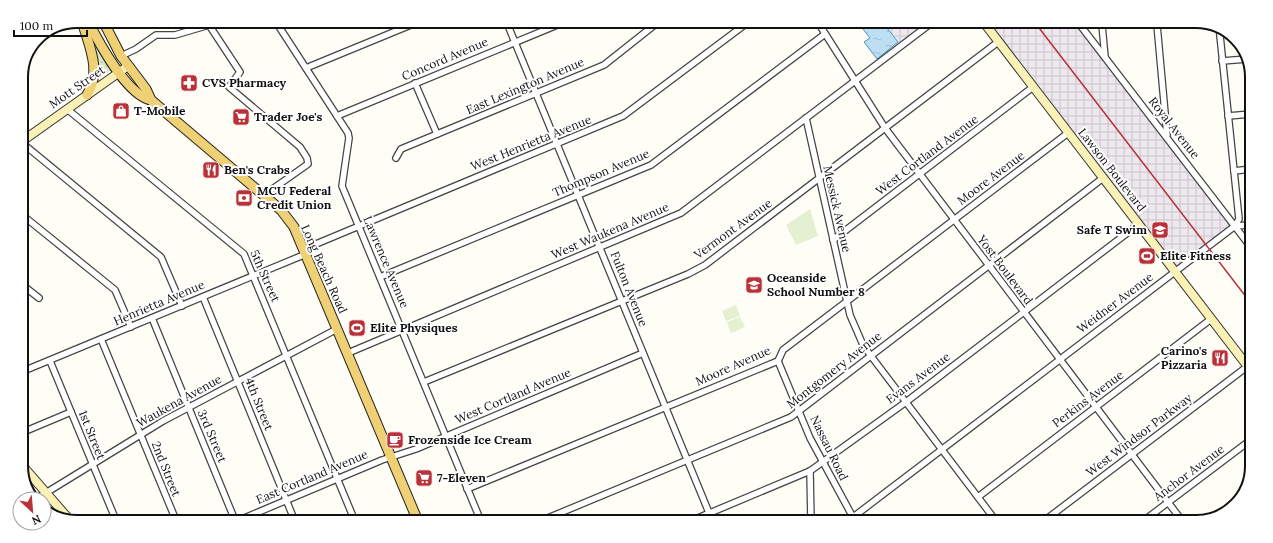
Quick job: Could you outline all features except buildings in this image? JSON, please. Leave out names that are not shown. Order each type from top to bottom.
[{"type":"main road","points":[[84,28],[95,73],[93,85],[87,95]]},
{"type":"main road","name":"Long Beach Road","points":[[92,28],[105,52],[119,72],[139,95],[143,98],[151,100]]},
{"type":"main road","name":"Long Beach Road","points":[[107,28],[128,66],[146,89],[151,100],[264,195],[287,217],[298,235],[305,251],[415,515]]},
{"type":"main road","name":"Lawson Boulevard","points":[[988,28],[1245,363]]},
{"type":"main road","name":"Mott Street","points":[[28,137],[128,66]]},
{"type":"main road","points":[[28,472],[45,491]]},
{"type":"main road","points":[[52,499],[64,513]]},
{"type":"street","points":[[122,56],[136,49],[156,35],[175,35],[199,28]]},
{"type":"street","points":[[211,28],[240,72],[229,87],[300,147],[307,158],[308,164],[264,195]]},
{"type":"street","name":"Lawrence Avenue","points":[[280,28],[337,116],[349,138],[342,186],[478,515]]},
{"type":"street","points":[[306,68],[403,28]]},
{"type":"street","name":"Fulton Avenue","points":[[509,28],[709,513]]},
{"type":"street","name":"Concord Avenue","points":[[337,116],[550,28]]},
{"type":"street","name":"East Lexington Avenue","points":[[396,158],[401,149],[604,65],[651,28]]},
{"type":"street","name":"West Henrietta Avenue","points":[[305,251],[359,226],[631,112],[740,28]]},
{"type":"street","name":"Yost Boulevard","points":[[821,28],[885,128],[1178,515]]},
{"type":"street","name":"West Waukena Avenue","points":[[348,353],[681,213],[925,28]]},
{"type":"street","name":"Royal Avenue","points":[[1082,28],[1167,136],[1245,239]]},
{"type":"street","points":[[1102,28],[1105,57]]},
{"type":"street","points":[[1157,28],[1167,136]]},
{"type":"street","name":"Thompson Avenue","points":[[380,277],[578,196],[657,161],[825,34]]},
{"type":"street","points":[[1220,34],[1239,219],[1235,226]]},
{"type":"street","name":"Vermont Avenue","points":[[424,382],[622,301],[705,265],[998,42]]},
{"type":"street","points":[[1222,61],[1241,59]]},
{"type":"street","points":[[415,83],[437,134]]},
{"type":"street","name":"West Cortland Avenue","points":[[833,240],[1033,87]]},
{"type":"street","name":"5th Street","points":[[67,109],[242,251],[254,276],[352,515]]},
{"type":"street","points":[[1228,116],[1245,115]]},
{"type":"street","name":"Messick Avenue","points":[[806,118],[847,302],[856,330],[871,356],[992,515]]},
{"type":"street","name":"Moore Avenue","points":[[468,489],[778,361],[783,350],[1068,133]]},
{"type":"street","points":[[28,148],[161,257],[182,306]]},
{"type":"street","points":[[1234,171],[1245,170]]},
{"type":"street","name":"Montgomery Avenue","points":[[555,515],[791,417],[1103,178]]},
{"type":"street","points":[[28,220],[115,290],[131,327]]},
{"type":"street","name":"Evans Avenue","points":[[704,515],[810,471],[906,402],[1139,224]]},
{"type":"street","points":[[1235,226],[1245,225]]},
{"type":"street","name":"Weidner Avenue","points":[[859,515],[942,449],[1235,226]]},
{"type":"street","name":"Henrietta Avenue","points":[[28,369],[254,276],[305,251]]},
{"type":"street","points":[[28,289],[39,298]]},
{"type":"street","name":"4th Street","points":[[203,297],[293,515]]},
{"type":"street","name":"3rd Street","points":[[152,318],[233,515]]},
{"type":"street","name":"Perkins Avenue","points":[[978,497],[1211,319]]},
{"type":"street","name":"Waukena Avenue","points":[[50,491],[140,435],[286,355],[338,329]]},
{"type":"street","name":"2nd Street","points":[[101,340],[174,515]]},
{"type":"street","name":"West Cortland Avenue","points":[[391,457],[446,436],[643,354]]},
{"type":"street","name":"1st Street","points":[[50,361],[114,515]]},
{"type":"street","name":"Nassau Road","points":[[778,361],[822,462],[852,515]]},
{"type":"street","name":"West Windsor Parkway","points":[[1052,515],[1245,369]]},
{"type":"street","points":[[28,430],[71,412]]},
{"type":"street","name":"Anchor Avenue","points":[[1151,515],[1245,444]]},
{"type":"street","name":"East Cortland Avenue","points":[[250,515],[391,457]]},
{"type":"street","points":[[810,471],[812,515]]},
{"type":"shaded area","points":[[887,28],[924,28],[901,45]]},
{"type":"shaded area","points":[[987,28],[1077,28],[1234,226],[1175,270]]},
{"type":"green space","points":[[92,43],[110,71],[99,78],[99,69]]},
{"type":"green space","points":[[810,209],[818,236],[796,245],[786,225]]},
{"type":"green space","points":[[736,305],[740,316],[726,321],[722,311]]},
{"type":"green space","points":[[740,317],[745,327],[731,333],[727,322]]},
{"type":"water","points":[[862,28],[887,28],[898,42],[877,59],[864,42],[870,38]]},
{"type":"railway","points":[[1039,28],[1245,296]]},
{"type":"place","name":"CVS Pharmacy","points":[[189,83]]},
{"type":"place","name":"T-Mobile","points":[[121,111]]},
{"type":"place","name":"Trader Joe's","points":[[241,117]]},
{"type":"place","name":"Ben's Crabs","points":[[211,170]]},
{"type":"place","name":"MCU Federal Credit Union","points":[[244,198]]},
{"type":"place","name":"Safe T Swim","points":[[1160,230]]},
{"type":"place","name":"Elite Fitness","points":[[1147,256]]},
{"type":"place","name":"Oceanside School Number 8","points":[[754,285]]},
{"type":"place","name":"Elite Physiques","points":[[357,328]]},
{"type":"place","name":"Carino's Pizzaria","points":[[1220,358]]},
{"type":"place","name":"Frozenside Ice Cream","points":[[395,440]]},
{"type":"place","name":"7-Eleven","points":[[424,478]]}]
